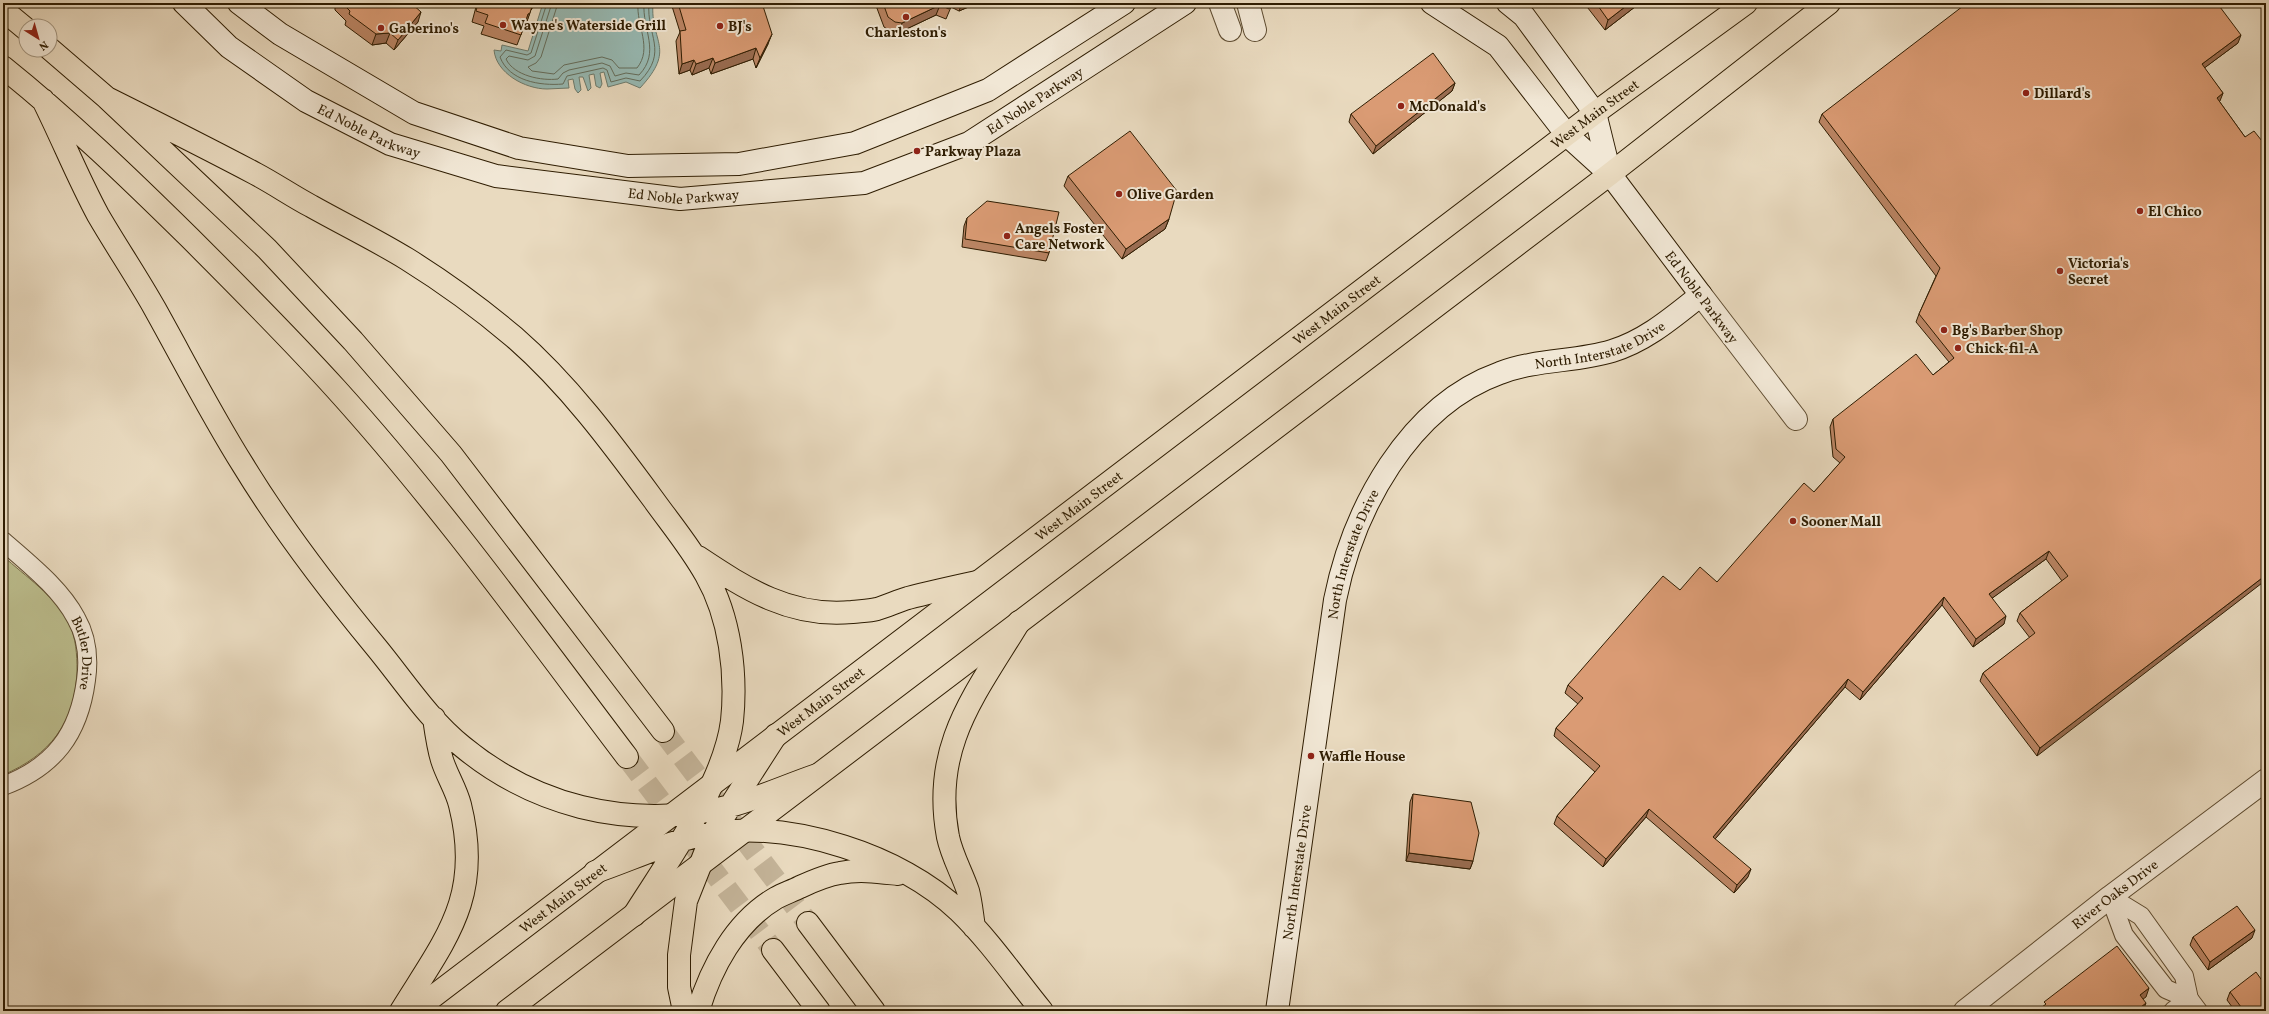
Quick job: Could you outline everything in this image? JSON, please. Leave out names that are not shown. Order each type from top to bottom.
[{"type":"main road","name":"Ed Noble Parkway","points":[[184,3],[229,47],[306,101],[390,144],[496,176],[680,199],[864,183],[970,143],[1185,3]]},
{"type":"main road","name":"Ed Noble Parkway","points":[[239,3],[280,34],[414,113],[519,148],[628,166],[739,164],[855,143],[988,90],[1124,3]]},
{"type":"main road","points":[[1083,30],[1108,3]]},
{"type":"main road","points":[[1220,3],[1230,30]]},
{"type":"main road","points":[[1248,3],[1255,30]]},
{"type":"main road","name":"Ed Noble Parkway","points":[[1432,3],[1498,46],[1567,135],[1610,174],[1796,419]]},
{"type":"main road","name":"Ed Noble Parkway","points":[[1508,3],[1524,16],[1595,113],[1610,174]]},
{"type":"main road","name":"West Main Street","points":[[414,1011],[1595,113],[1746,3]]},
{"type":"main road","points":[[507,1011],[1610,174],[1829,3]]},
{"type":"main road","points":[[3,10],[18,22]]},
{"type":"main road","points":[[58,56],[107,98],[267,249],[353,341],[451,454],[663,731]]},
{"type":"main road","points":[[3,67],[43,100],[157,205],[245,293],[337,390],[408,474],[498,587],[627,757]]},
{"type":"main road","points":[[107,98],[258,175],[407,259],[469,301],[515,338],[572,394],[624,460],[692,553],[707,577],[717,601],[731,653],[733,690],[732,722],[723,757],[698,813],[634,915]]},
{"type":"main road","points":[[43,100],[98,214],[150,300],[243,466],[285,530],[336,598],[434,718],[461,746],[487,766],[515,782],[548,796],[580,807],[611,813],[641,816],[698,813],[731,805],[817,775]]},
{"type":"main road","name":"North Interstate Drive","points":[[1277,1011],[1335,600],[1341,567],[1351,537],[1380,480],[1419,429],[1461,393],[1481,381],[1501,372],[1612,351],[1636,342],[1666,323],[1701,295]]},
{"type":"main road","points":[[692,553],[738,584],[762,596],[786,605],[840,613],[876,609],[907,598],[977,582]]},
{"type":"main road","points":[[974,927],[968,891],[955,861],[944,818],[944,799],[948,761],[953,739],[963,715],[1019,622]]},
{"type":"main road","points":[[401,1011],[443,946],[450,932],[461,904],[466,871],[467,847],[464,822],[452,781],[442,760],[434,718]]},
{"type":"main road","points":[[684,1011],[679,987],[678,955],[681,926],[686,901],[713,833],[776,735]]},
{"type":"main road","name":"River Oaks Drive","points":[[1965,1011],[2110,897],[2266,780]]},
{"type":"main road","points":[[595,872],[680,842],[713,833],[768,832],[829,843],[877,859],[911,876],[940,894],[974,927],[1042,1011]]},
{"type":"main road","points":[[698,1011],[705,989],[724,948],[757,912],[776,898],[817,880],[841,873],[874,872],[911,876]]},
{"type":"main road","points":[[808,923],[874,1011]]},
{"type":"main road","points":[[773,950],[819,1011]]},
{"type":"street","name":"Butler Drive","points":[[3,541],[56,590],[70,608],[84,637],[88,654],[83,703],[76,724],[64,745],[50,759],[34,771],[3,786]]},
{"type":"street","points":[[2110,897],[2124,935],[2166,989],[2193,1005]]},
{"type":"street","points":[[2110,897],[2141,916],[2184,976],[2193,1005]]},
{"type":"street","points":[[2173,1011],[2193,1005]]},
{"type":"green space","points":[[3,556],[48,595],[63,613],[69,623],[75,640],[77,671],[75,690],[71,706],[57,735],[47,747],[34,758],[3,775]]},
{"type":"water","points":[[543,3],[653,3],[653,16],[660,54],[651,75],[640,88],[626,82],[608,87],[604,72],[600,73],[602,84],[600,88],[596,86],[594,74],[589,75],[591,88],[588,91],[583,77],[579,77],[581,90],[578,93],[575,89],[573,79],[568,80],[569,88],[547,89],[530,86],[513,78],[500,66],[494,50],[501,51],[502,45],[528,51]]},
{"type":"building","name":"Gaberino's","points":[[342,3],[411,3],[421,12],[398,40],[390,33],[376,34],[349,14],[350,11]]},
{"type":"building","name":"Wayne's Waterside Grill","points":[[478,3],[533,3],[521,35],[485,23],[488,15],[476,11]]},
{"type":"building","name":"BJ's","points":[[678,3],[762,3],[772,34],[760,58],[756,48],[715,63],[713,58],[696,64],[694,60],[682,64],[680,31],[686,30]]},
{"type":"building","points":[[883,3],[952,3],[949,9],[940,5],[902,23],[895,22],[888,17]]},
{"type":"building","points":[[1596,3],[1630,3],[1608,20]]},
{"type":"building","name":"Sooner Mall","points":[[1967,3],[2217,3],[2241,35],[2202,64],[2223,93],[2217,98],[2245,137],[2254,131],[2266,146],[2266,575],[2040,748],[1983,673],[2035,633],[2020,613],[2068,576],[2049,551],[1989,594],[2006,616],[1976,639],[1944,597],[1863,692],[1848,679],[1713,837],[1751,869],[1737,885],[1649,809],[1606,859],[1557,816],[1600,766],[1556,728],[1583,698],[1568,685],[1663,576],[1680,590],[1700,567],[1717,582],[1804,483],[1814,492],[1845,457],[1836,449],[1833,419],[1916,354],[1933,375],[1954,358],[1919,314],[1940,268],[1822,114]]},
{"type":"building","name":"McDonald's","points":[[1433,53],[1455,83],[1376,146],[1351,114]]},
{"type":"building","name":"Olive Garden","points":[[1130,131],[1177,191],[1169,219],[1126,249],[1068,176]]},
{"type":"building","name":"Angels Foster Care Network","points":[[987,201],[1059,212],[1049,253],[965,239],[967,218]]},
{"type":"building","points":[[1413,794],[1471,802],[1479,833],[1473,861],[1409,853]]},
{"type":"building","points":[[2237,906],[2255,930],[2210,962],[2193,937]]},
{"type":"building","points":[[2117,946],[2149,988],[2140,995],[2146,1003],[2136,1011],[2037,1011],[2046,1004],[2044,1002]]},
{"type":"building","points":[[2256,972],[2266,986],[2266,1011],[2244,1011],[2230,992]]},
{"type":"tunnel","points":[[663,731],[808,923]]},
{"type":"tunnel","points":[[627,757],[773,950]]},
{"type":"place","name":"Charleston's","points":[[906,17]]},
{"type":"place","name":"Wayne's Waterside Grill","points":[[503,25]]},
{"type":"place","name":"BJ's","points":[[720,26]]},
{"type":"place","name":"Gaberino's","points":[[381,28]]},
{"type":"place","name":"Dillard's","points":[[2026,93]]},
{"type":"place","name":"McDonald's","points":[[1401,106]]},
{"type":"place","name":"Parkway Plaza","points":[[917,151]]},
{"type":"place","name":"Olive Garden","points":[[1119,194]]},
{"type":"place","name":"El Chico","points":[[2140,211]]},
{"type":"place","name":"Angels Foster Care Network","points":[[1007,236]]},
{"type":"place","name":"Victoria's Secret","points":[[2060,271]]},
{"type":"place","name":"Bg's Barber Shop","points":[[1944,330]]},
{"type":"place","name":"Chick-fil-A","points":[[1958,348]]},
{"type":"place","name":"Sooner Mall","points":[[1793,521]]},
{"type":"place","name":"Waffle House","points":[[1311,756]]}]
